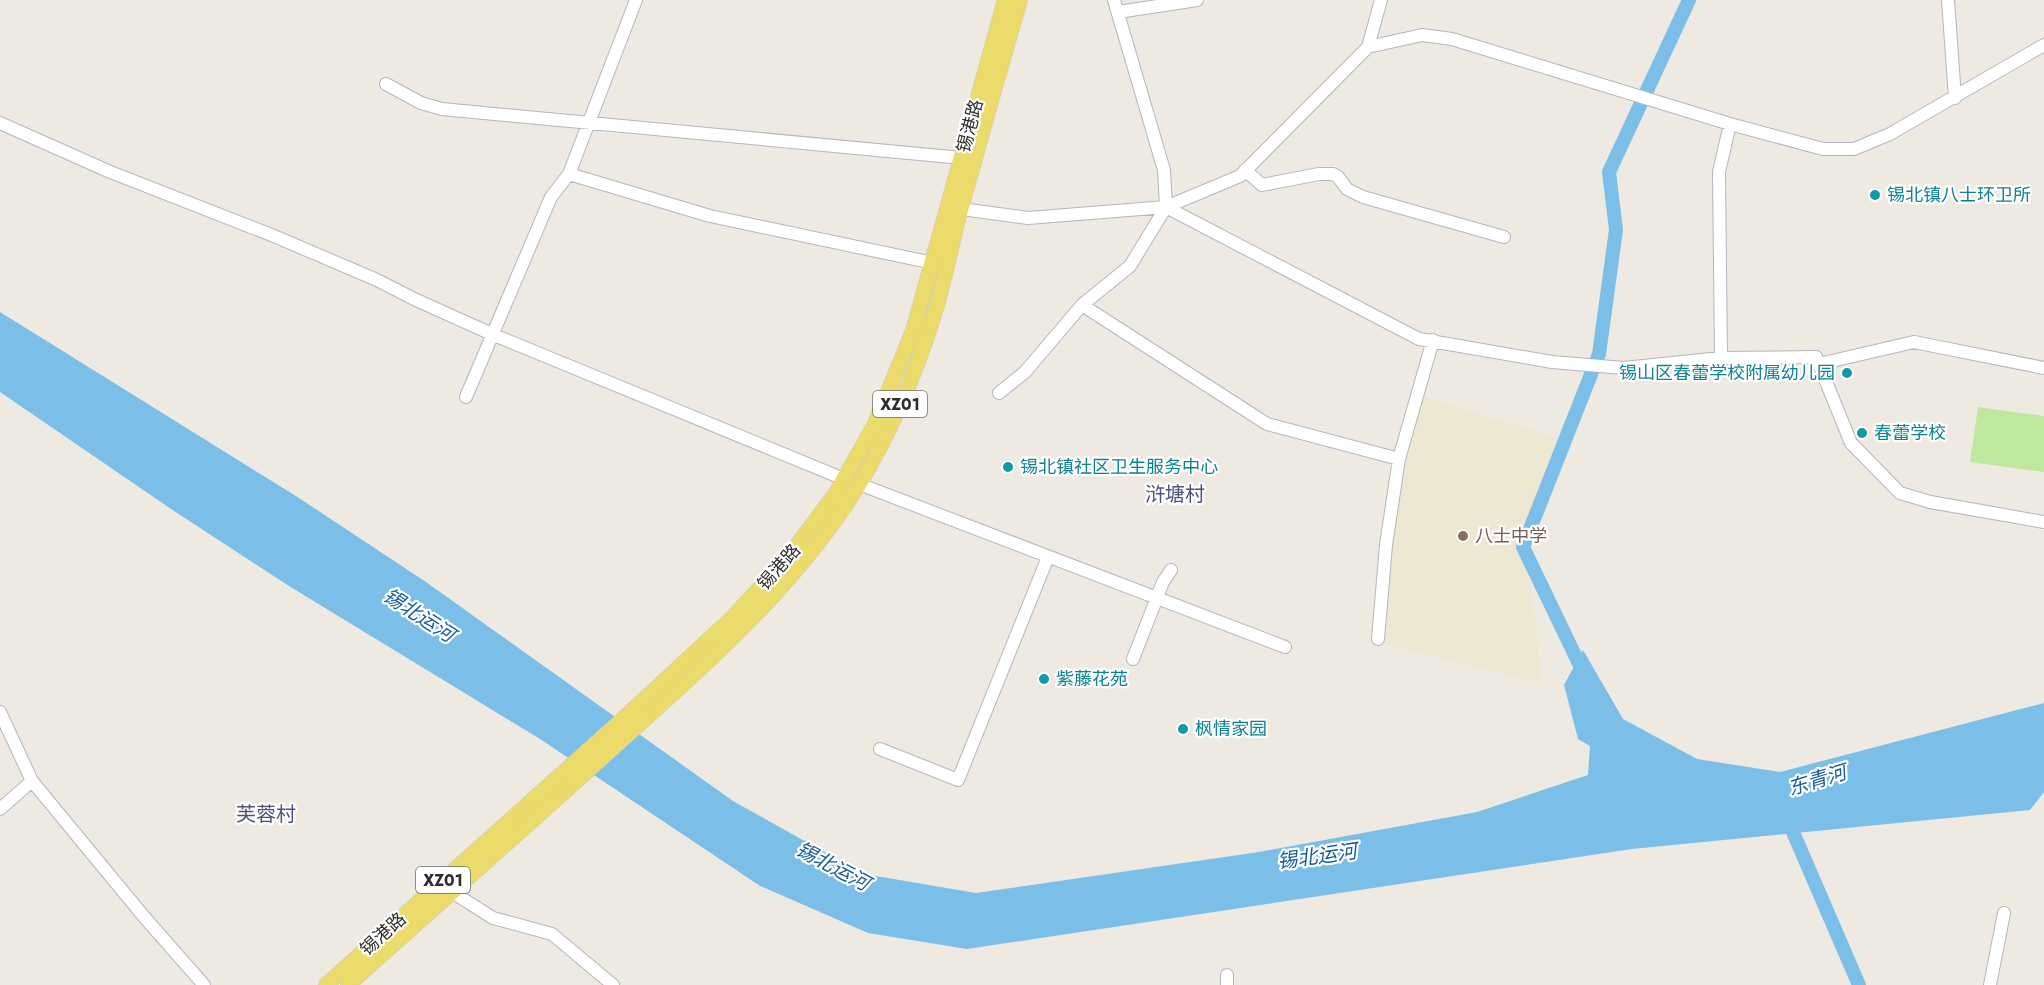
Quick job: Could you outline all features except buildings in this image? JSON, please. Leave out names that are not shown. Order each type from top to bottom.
[{"type":"main road","name":"锡港路","points":[[348,985],[452,892],[629,723],[742,629],[822,539],[852,482],[902,399],[927,336],[939,298],[962,158],[1005,0]]},
{"type":"main road","name":"锡港路","points":[[852,482],[869,434],[889,393],[913,331],[933,262],[954,208],[1020,0]]},
{"type":"main road","name":"锡港路","points":[[326,985],[567,780]]},
{"type":"street","points":[[466,398],[551,197],[569,174],[636,0]]},
{"type":"street","points":[[999,393],[1025,372],[1082,305],[1130,266],[1166,207],[1164,170],[1116,6],[1197,0]]},
{"type":"street","points":[[954,208],[1028,218],[1166,207],[1240,176],[1368,47],[1381,0]]},
{"type":"street","points":[[1947,0],[1955,98]]},
{"type":"street","points":[[1368,47],[1422,35],[1452,39],[1730,124],[1822,149],[1854,148],[1890,134],[2044,45]]},
{"type":"street","points":[[386,84],[421,103],[442,109],[962,158]]},
{"type":"street","points":[[0,123],[108,171],[274,236],[377,280],[494,335],[852,482],[1285,647]]},
{"type":"street","points":[[1721,358],[1719,172],[1730,124]]},
{"type":"street","points":[[1245,171],[1262,185],[1318,174],[1333,174],[1347,189],[1363,197],[1504,237]]},
{"type":"street","points":[[569,174],[710,216],[933,262]]},
{"type":"street","points":[[1166,207],[1419,339],[1552,362],[1624,368],[1721,358],[1816,357],[1851,443],[1900,493],[1930,502],[2044,522]]},
{"type":"street","points":[[1082,305],[1267,424],[1399,459]]},
{"type":"street","points":[[1378,639],[1386,545],[1399,459],[1433,340]]},
{"type":"street","points":[[1819,364],[1914,342],[2044,368]]},
{"type":"street","points":[[880,749],[958,780],[1048,557]]},
{"type":"street","points":[[1133,659],[1156,599],[1171,570]]},
{"type":"street","points":[[0,712],[32,781],[145,918],[204,985]]},
{"type":"street","points":[[0,809],[32,781]]},
{"type":"street","points":[[452,892],[493,918],[552,934],[613,985]]},
{"type":"street","points":[[1990,985],[2004,913]]},
{"type":"shaded area","name":"八士中学","points":[[1424,397],[1557,438],[1527,572],[1534,606],[1541,683],[1380,643],[1385,576],[1405,449]]},
{"type":"green space","points":[[1978,407],[2044,416],[2044,472],[1970,462]]},
{"type":"water","name":"锡北运河","points":[[0,312],[299,498],[426,582],[733,801],[864,874],[976,893],[1259,852],[1477,812],[1588,775],[1590,746],[1578,739],[1564,685],[1583,650],[1623,719],[1697,759],[1780,772],[2044,703],[2044,792],[2030,810],[1632,849],[967,949],[868,933],[760,886],[540,739],[289,586],[174,511],[0,392]]},
{"type":"waterway","points":[[1585,676],[1523,547],[1599,354],[1616,230],[1609,172],[1689,0]]},
{"type":"waterway","name":"东青河","points":[[1786,816],[1859,985]]},
{"type":"place","name":"锡北镇八士环卫所","points":[[1875,195]]},
{"type":"place","name":"锡山区春蕾学校附属幼儿园","points":[[1847,373]]},
{"type":"place","name":"春蕾学校","points":[[1862,433]]},
{"type":"place","name":"锡北镇社区卫生服务中心","points":[[1008,467]]},
{"type":"place","name":"八士中学","points":[[1463,536]]},
{"type":"place","name":"紫藤花苑","points":[[1044,679]]},
{"type":"place","name":"枫情家园","points":[[1183,729]]},
{"type":"district","name":"浒塘村","points":[[1175,494]]},
{"type":"district","name":"芙蓉村","points":[[266,814]]}]
